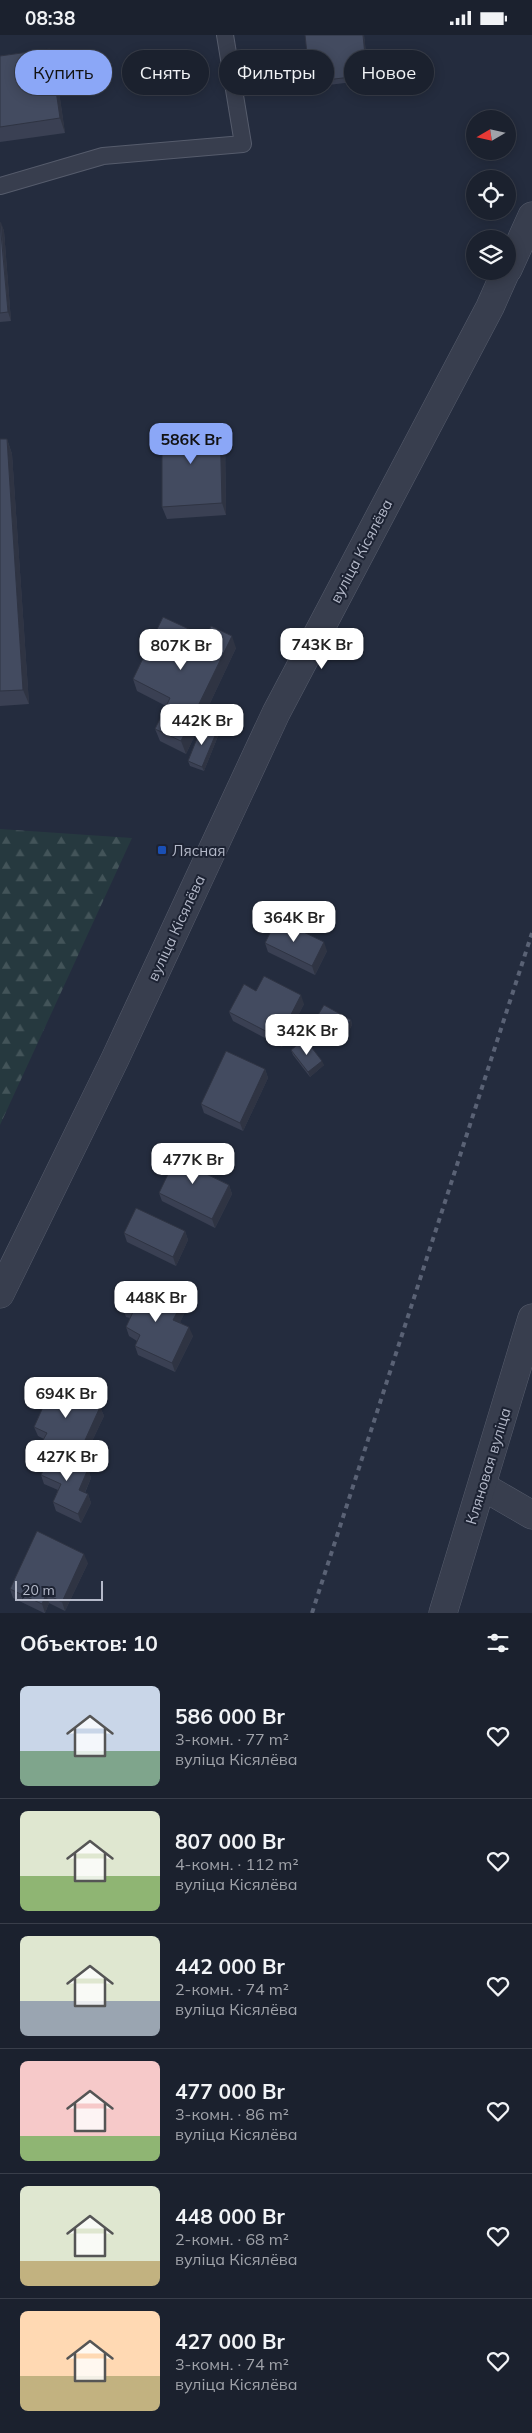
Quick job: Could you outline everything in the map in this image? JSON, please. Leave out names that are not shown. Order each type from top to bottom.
[{"type":"street","name":"вуліца Кісялёва","points":[[516,251],[532,216]]},
{"type":"street","name":"вуліца Кісялёва","points":[[0,1293],[115,1059],[276,713],[490,307],[502,280]]},
{"type":"street","name":"Кляновая вуліца","points":[[443,1613],[532,1318]]},
{"type":"street","points":[[482,1486],[532,1515]]},
{"type":"lane","points":[[0,186],[103,155],[243,144],[225,35]]},
{"type":"green space","points":[[0,829],[132,838],[0,1125]]},
{"type":"building","points":[[305,35],[363,35],[364,50],[344,50],[344,78],[334,79],[334,50],[307,50]]},
{"type":"building","points":[[15,54],[15,95],[57,95],[60,118],[0,127],[0,56]]},
{"type":"building","points":[[0,222],[8,312],[0,313]]},
{"type":"building","points":[[220,423],[222,503],[162,507],[162,425]]},
{"type":"building","points":[[0,439],[7,439],[23,690],[0,691]]},
{"type":"building","points":[[163,617],[206,637],[211,626],[232,636],[181,741],[155,729],[170,698],[133,679]]},
{"type":"building","points":[[202,726],[217,731],[202,767],[188,761]]},
{"type":"building","points":[[277,919],[324,942],[312,966],[265,943]]},
{"type":"building","points":[[264,976],[301,995],[279,1038],[229,1012],[244,984],[256,991]]},
{"type":"building","points":[[324,1005],[351,1020],[342,1035],[315,1020]]},
{"type":"building","points":[[305,1039],[322,1061],[308,1072],[291,1050]]},
{"type":"building","points":[[226,1051],[265,1069],[240,1123],[201,1104]]},
{"type":"building","points":[[181,1147],[204,1158],[198,1170],[229,1185],[212,1219],[159,1193]]},
{"type":"building","points":[[136,1208],[185,1231],[173,1257],[124,1233]]},
{"type":"building","points":[[147,1286],[182,1303],[173,1320],[189,1327],[172,1363],[135,1346],[140,1335],[126,1327],[133,1312],[123,1308],[130,1293],[142,1298]]},
{"type":"building","points":[[53,1385],[100,1407],[81,1449],[63,1441],[59,1450],[42,1442],[47,1433],[34,1427]]},
{"type":"building","points":[[52,1452],[88,1469],[79,1490],[88,1494],[78,1514],[53,1502],[61,1484],[41,1475]]},
{"type":"building","points":[[37,1531],[84,1554],[62,1602],[46,1594],[42,1604],[10,1589]]},
{"type":"railway","points":[[312,1613],[532,933]]},
{"type":"place","name":"Лясная","points":[[162,850]]}]
